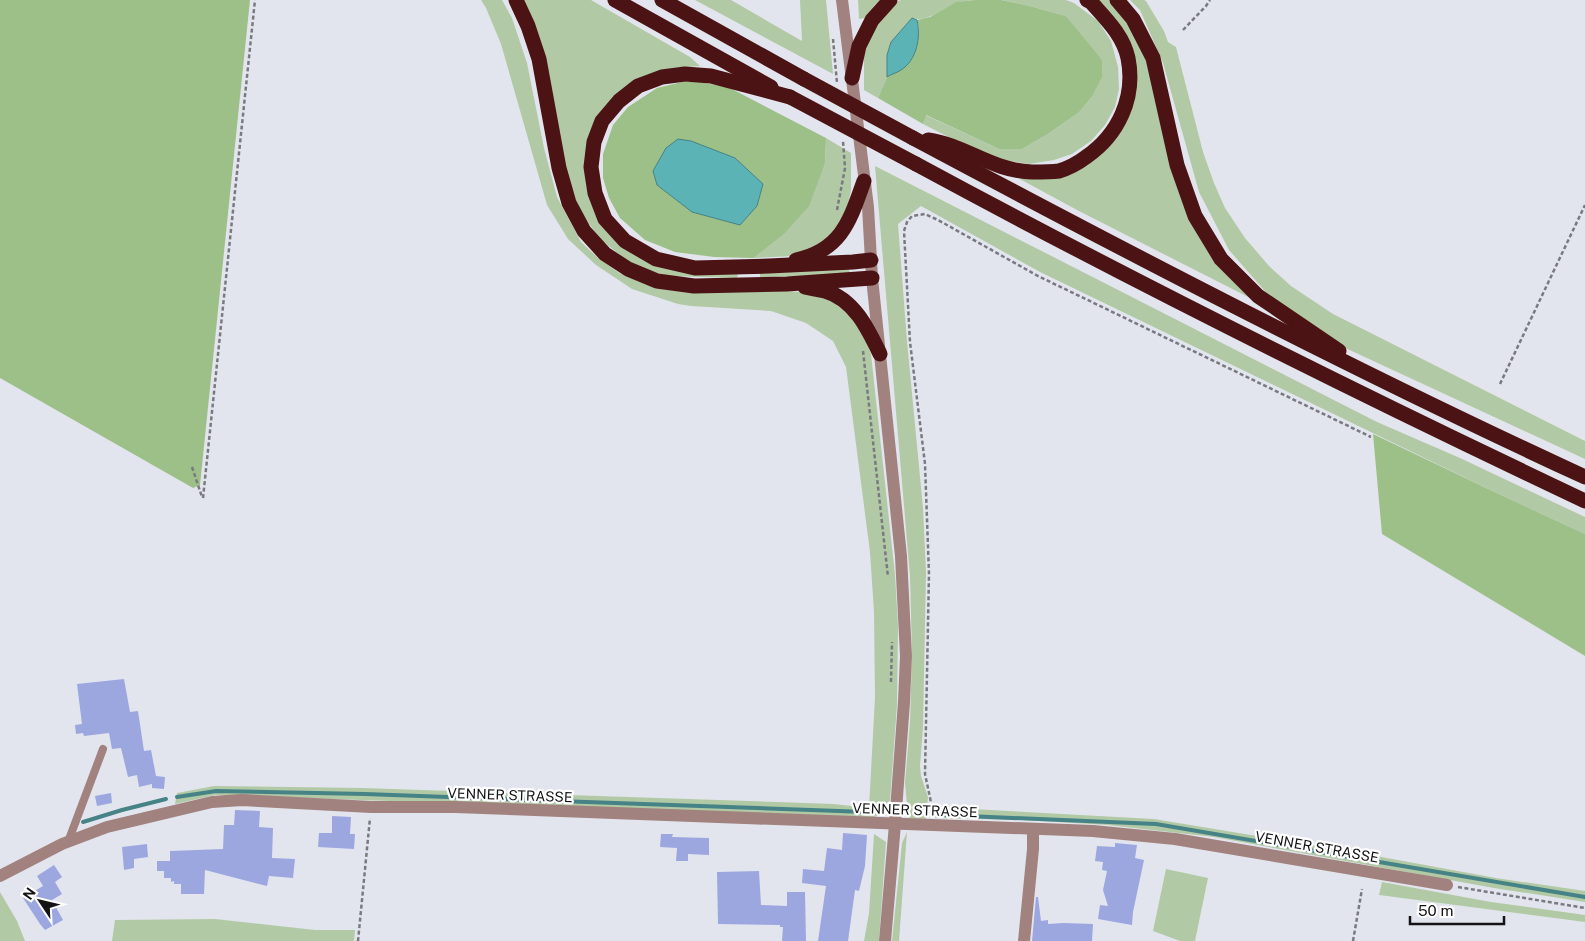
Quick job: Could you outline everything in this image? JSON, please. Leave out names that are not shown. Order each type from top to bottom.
[{"type":"highway","points":[[516,0],[528,26],[539,59],[559,168],[569,204],[584,231],[605,254],[628,269],[657,281],[694,286],[787,284],[872,278]]},
{"type":"highway","points":[[616,0],[790,97],[1022,222],[1294,361],[1585,501]]},
{"type":"highway","points":[[662,0],[913,138],[1168,273],[1379,379],[1585,477]]},
{"type":"highway","points":[[852,78],[859,46],[872,20],[890,0]]},
{"type":"highway","points":[[913,138],[940,142],[993,165],[1031,172],[1058,171],[1077,163],[1099,148],[1115,128],[1126,106],[1130,82],[1128,57],[1116,29],[1087,0]]},
{"type":"highway","points":[[1117,0],[1133,19],[1153,58],[1177,165],[1195,216],[1221,260],[1258,296],[1379,379]]},
{"type":"highway","points":[[790,97],[710,76],[685,74],[662,77],[638,86],[619,101],[602,121],[594,142],[591,167],[595,193],[605,219],[625,241],[656,259],[695,268],[871,260]]},
{"type":"highway","points":[[769,266],[813,255],[836,241],[855,206],[864,181]]},
{"type":"highway","points":[[787,284],[826,291],[840,299],[858,314],[867,326],[880,354]]},
{"type":"street","points":[[842,0],[868,207],[872,278],[901,556],[906,656],[896,824],[885,941]]},
{"type":"street","name":"VENNER STRASSE","points":[[0,876],[68,842],[107,827],[212,802],[242,800],[371,807],[455,807],[1093,831],[1175,839],[1447,885]]},
{"type":"street","points":[[1024,941],[1033,849],[1033,829]]},
{"type":"lane","points":[[68,842],[103,749]]},
{"type":"path","points":[[192,467],[202,498],[255,0]]},
{"type":"path","points":[[1183,30],[1210,0]]},
{"type":"path","points":[[833,38],[838,85]]},
{"type":"path","points":[[842,140],[845,168],[836,215],[843,231]]},
{"type":"path","points":[[1500,384],[1585,205]]},
{"type":"path","points":[[929,826],[932,807],[925,774],[929,574],[925,464],[910,342],[904,231],[907,222],[912,216],[925,214],[938,220],[1038,276],[1370,437]]},
{"type":"path","points":[[862,342],[888,577]]},
{"type":"path","points":[[891,687],[892,639]]},
{"type":"path","points":[[358,941],[371,807]]},
{"type":"path","points":[[1447,885],[1585,908]]},
{"type":"path","points":[[1353,941],[1362,888]]},
{"type":"green space","points":[[0,0],[250,0],[200,485],[193,488],[0,378]]},
{"type":"green space","points":[[481,0],[502,0],[512,18],[527,63],[544,148],[557,197],[581,242],[597,257],[619,273],[641,282],[802,292],[830,299],[849,311],[863,333],[871,354],[895,575],[898,625],[897,705],[890,800],[883,814],[872,818],[215,795],[175,804],[177,793],[214,786],[363,788],[834,804],[869,808],[875,697],[874,612],[870,552],[846,367],[833,341],[806,323],[771,311],[678,304],[632,289],[596,265],[568,239],[547,205],[501,44]]},
{"type":"green space","points":[[521,0],[591,0],[690,57],[700,66],[674,68],[649,75],[599,118],[593,199],[647,257],[739,271],[737,278],[666,276],[630,263],[600,239],[580,211],[562,166]]},
{"type":"green space","points":[[695,0],[731,0],[802,41],[800,0],[826,0],[833,74]]},
{"type":"green space","points":[[858,0],[880,0],[865,18],[859,19]]},
{"type":"green space","points":[[901,0],[975,0],[956,3],[929,17],[912,18],[887,55],[887,77],[878,98],[864,90],[864,55],[870,35],[893,3]]},
{"type":"green space","points":[[1001,0],[1066,0],[1074,3],[1098,21],[1111,41],[1118,67],[1119,89],[1115,107],[1105,125],[1091,141],[1072,154],[1054,160],[1029,164],[990,158],[923,124],[925,115],[999,149],[1022,149],[1078,113],[1083,38],[1066,16]]},
{"type":"green space","points":[[1001,0],[1066,16],[1102,60],[1102,77],[1092,96],[1078,113],[1022,149],[999,149],[926,115],[923,124],[878,98],[887,77],[918,35],[917,20],[930,17],[956,2]]},
{"type":"green space","points":[[1098,0],[1110,0],[1123,13],[1144,49],[1188,210],[1256,301],[1018,178],[1086,163],[1134,81]]},
{"type":"green space","points":[[1130,0],[1146,1],[1164,31],[1168,42],[1176,47],[1203,152],[1214,183],[1225,208],[1245,238],[1269,266],[1291,286],[1333,314],[1585,441],[1585,459],[1341,346],[1271,298],[1229,250],[1199,192],[1163,63],[1140,10]]},
{"type":"green space","points":[[682,82],[699,82],[728,87],[826,138],[825,163],[809,206],[783,235],[754,258],[714,257],[675,252],[645,240],[620,218],[609,198],[603,178],[603,154],[613,125],[628,107],[657,88]]},
{"type":"green space","points":[[826,138],[851,153],[851,190],[846,215],[823,244],[793,256],[754,258],[783,235],[825,163]]},
{"type":"green space","points":[[875,166],[1377,422],[1460,458],[1585,517],[1585,534],[1040,272],[921,206],[898,224],[923,508],[926,572],[923,728],[920,766],[921,776],[928,797],[926,820],[911,819],[908,816],[905,783],[910,722],[912,653],[910,576]]},
{"type":"green space","points":[[848,268],[850,272],[848,275],[760,277],[760,271]]},
{"type":"green space","points":[[1373,434],[1585,534],[1585,656],[1382,534]]},
{"type":"green space","points":[[935,807],[1154,819],[1496,878],[1585,891],[1585,902],[1494,888],[1214,837],[1108,825],[1022,820],[935,818],[933,813]]},
{"type":"green space","points":[[907,832],[899,941],[892,941],[902,843]]},
{"type":"green space","points":[[874,834],[886,842],[879,941],[864,941],[869,913]]},
{"type":"green space","points":[[1166,869],[1208,878],[1195,941],[1180,941],[1153,931]]},
{"type":"green space","points":[[1382,882],[1491,902],[1585,915],[1585,922],[1379,895]]},
{"type":"green space","points":[[0,892],[17,921],[25,941],[0,941]]},
{"type":"green space","points":[[215,919],[315,930],[355,930],[354,941],[112,941],[115,920]]},
{"type":"water","points":[[912,18],[917,20],[918,27],[918,41],[914,54],[906,66],[887,77],[887,55],[891,42]]},
{"type":"water","points":[[678,139],[691,141],[735,158],[763,184],[757,206],[740,225],[692,212],[657,185],[653,171],[666,148]]},
{"type":"building","points":[[124,679],[130,712],[138,711],[144,751],[151,750],[156,776],[165,777],[164,789],[152,788],[152,784],[139,787],[137,775],[128,777],[121,748],[112,749],[109,733],[84,736],[83,733],[76,734],[75,725],[82,724],[77,684]]},
{"type":"building","points":[[111,793],[112,803],[97,806],[95,796]]},
{"type":"building","points":[[235,810],[260,811],[259,827],[273,828],[272,858],[295,859],[293,878],[269,876],[267,886],[205,870],[204,894],[181,894],[181,884],[174,884],[174,881],[171,882],[171,878],[164,878],[164,871],[157,871],[157,861],[170,861],[170,851],[223,849],[224,825],[234,825]]},
{"type":"building","points":[[332,816],[351,817],[350,834],[355,834],[354,849],[318,847],[319,833],[332,833]]},
{"type":"building","points":[[843,833],[867,835],[865,866],[859,891],[855,890],[848,941],[818,941],[826,886],[802,883],[803,869],[824,871],[827,848],[842,850]]},
{"type":"building","points":[[661,834],[673,834],[672,837],[709,838],[709,855],[688,854],[688,861],[676,861],[677,848],[660,847]]},
{"type":"building","points":[[1115,843],[1137,845],[1135,858],[1144,860],[1132,925],[1098,919],[1100,905],[1108,906],[1103,890],[1107,871],[1102,870],[1103,862],[1095,861],[1097,846],[1115,847]]},
{"type":"building","points":[[147,844],[148,857],[134,859],[134,868],[124,870],[122,847]]},
{"type":"building","points":[[54,865],[62,877],[55,882],[62,894],[52,900],[63,920],[45,930],[23,898],[43,886],[37,876]]},
{"type":"building","points":[[759,871],[761,905],[787,906],[787,892],[805,892],[806,941],[782,941],[783,927],[780,927],[780,925],[718,924],[717,872]]},
{"type":"building","points":[[1036,897],[1038,897],[1041,921],[1048,920],[1048,924],[1093,924],[1092,941],[1032,941]]},
{"type":"waterway","points":[[177,797],[216,791],[365,794],[867,812]]},
{"type":"waterway","points":[[83,822],[166,799]]},
{"type":"waterway","points":[[944,815],[1156,824],[1585,897]]}]
